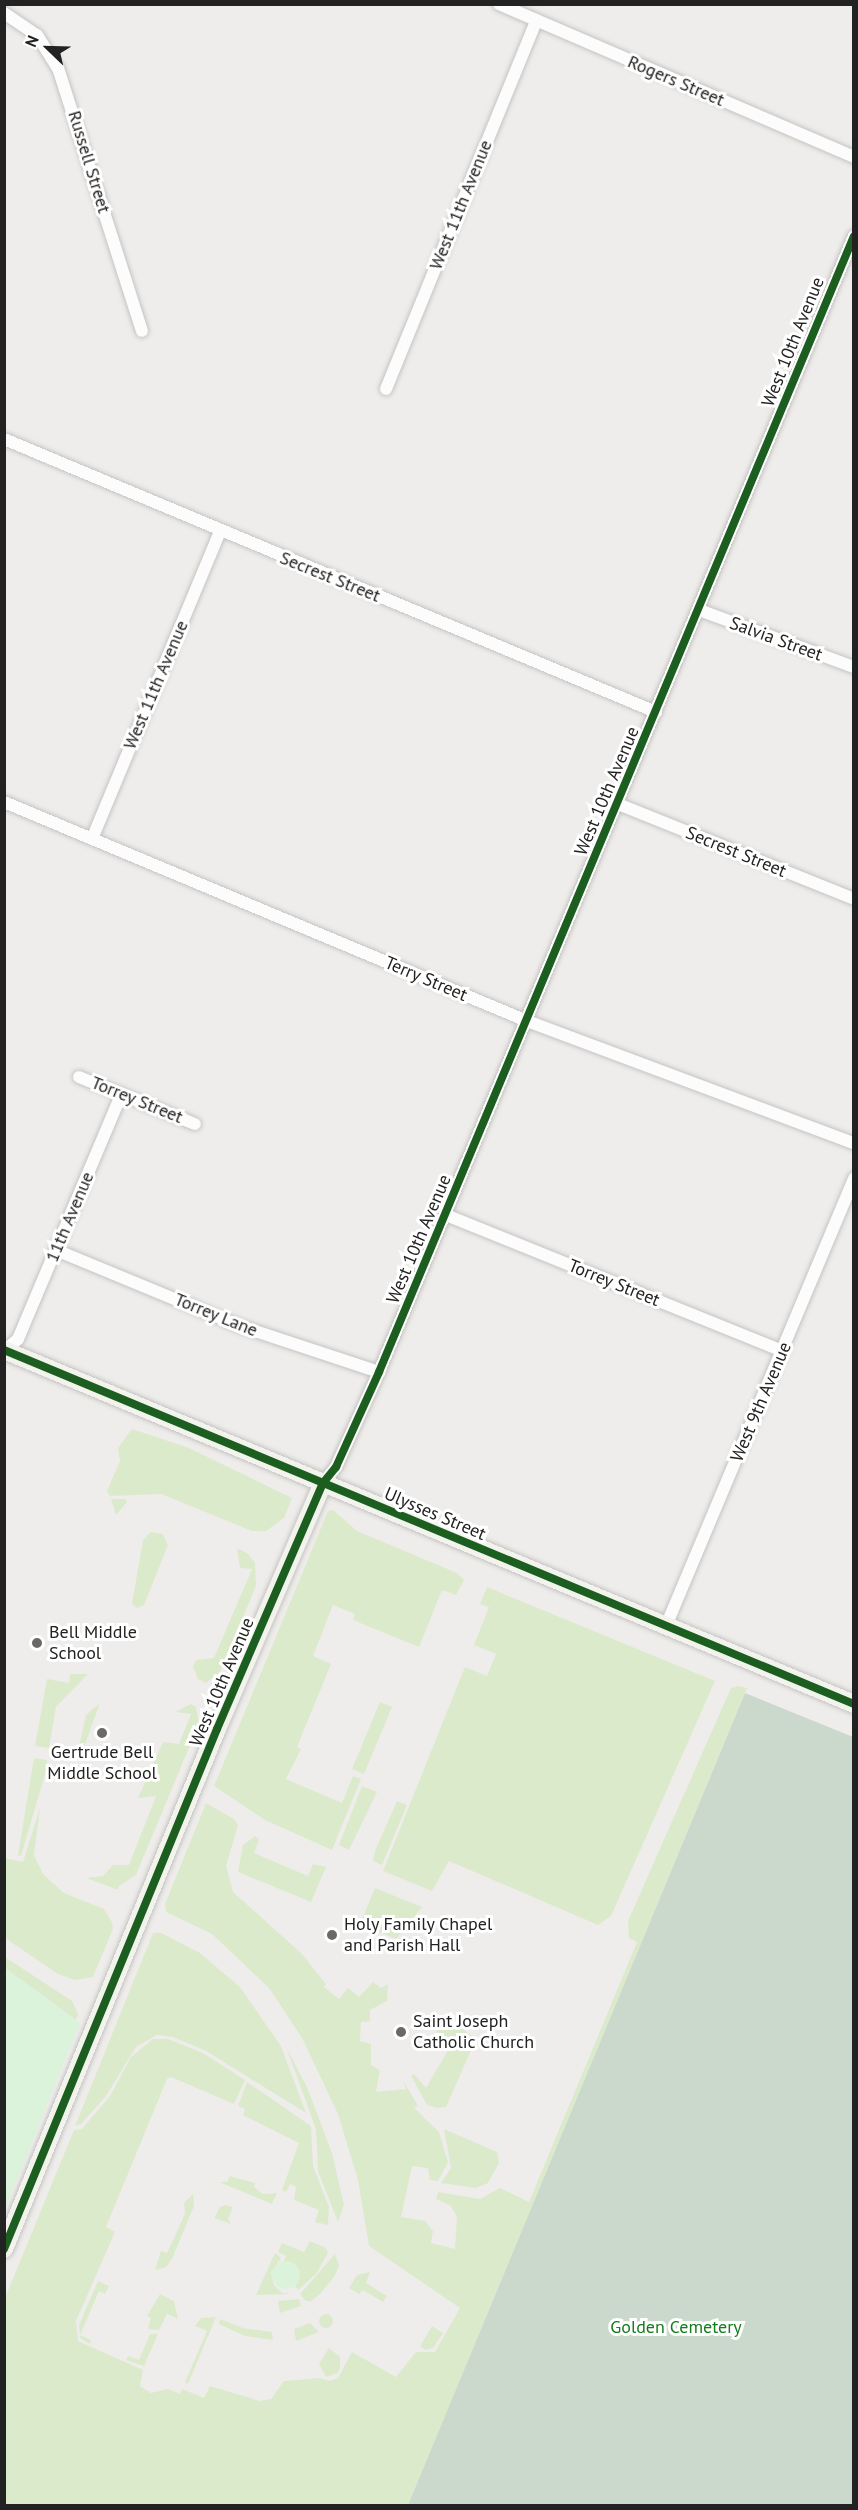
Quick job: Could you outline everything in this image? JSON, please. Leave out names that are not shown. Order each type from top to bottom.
[{"type":"street","name":"Rogers Street","points":[[499,4],[854,157]]},
{"type":"street","name":"Russell Street","points":[[4,13],[37,35],[58,68],[142,331]]},
{"type":"street","name":"West 11th Avenue","points":[[386,389],[536,21]]},
{"type":"street","name":"West 10th Avenue","points":[[4,2249],[217,1729],[323,1483],[336,1467],[446,1215],[854,236]]},
{"type":"street","name":"Secrest Street","points":[[4,439],[220,532],[656,712]]},
{"type":"street","name":"West 11th Avenue","points":[[92,839],[220,532]]},
{"type":"street","name":"Salvia Street","points":[[699,610],[854,667]]},
{"type":"street","name":"Secrest Street","points":[[618,804],[854,899]]},
{"type":"street","name":"Terry Street","points":[[6,806],[92,839],[527,1021],[854,1143]]},
{"type":"street","name":"Torrey Street","points":[[79,1077],[195,1124]]},
{"type":"street","name":"11th Avenue","points":[[9,1347],[56,1250],[121,1095]]},
{"type":"street","name":"West 9th Avenue","points":[[666,1626],[854,1178]]},
{"type":"street","name":"Torrey Street","points":[[446,1215],[783,1351]]},
{"type":"street","name":"Torrey Lane","points":[[56,1250],[237,1325],[379,1372]]},
{"type":"street","name":"Ulysses Street","points":[[9,1347],[323,1483],[853,1704]]},
{"type":"green space","points":[[132,1429],[189,1448],[292,1498],[284,1518],[266,1531],[252,1531],[161,1494],[110,1496],[107,1491],[120,1461],[118,1448]]},
{"type":"green space","points":[[111,1499],[125,1499],[127,1502],[116,1515]]},
{"type":"green space","points":[[333,1510],[357,1531],[457,1573],[464,1580],[456,1595],[442,1590],[419,1647],[353,1620],[355,1614],[333,1605],[313,1656],[331,1664],[297,1747],[301,1749],[286,1779],[342,1803],[353,1776],[361,1779],[332,1850],[265,1820],[214,1786],[328,1511]]},
{"type":"green space","points":[[151,1532],[163,1534],[168,1545],[144,1605],[137,1608],[132,1604],[143,1540]]},
{"type":"green space","points":[[237,1548],[247,1553],[255,1563],[256,1586],[220,1672],[206,1683],[198,1679],[193,1667],[196,1660],[214,1658],[252,1569],[240,1568]]},
{"type":"green space","points":[[487,1587],[715,1681],[611,1916],[598,1925],[449,1861],[432,1891],[383,1871],[465,1667],[487,1676],[496,1654],[474,1645],[489,1607],[480,1604]]},
{"type":"green space","points":[[70,1674],[88,1674],[56,1707],[49,1748],[35,1746],[47,1679],[69,1683]]},
{"type":"green space","points":[[738,1686],[747,1688],[408,2505],[5,2506],[5,2298],[74,2130],[82,2129],[110,2096],[131,2057],[153,2039],[168,2039],[203,2053],[245,2080],[234,2104],[171,2077],[167,2079],[106,2227],[115,2232],[76,2321],[78,2341],[143,2370],[140,2386],[151,2393],[168,2389],[180,2394],[182,2389],[204,2398],[210,2386],[260,2401],[271,2399],[284,2381],[320,2378],[330,2381],[338,2378],[352,2352],[396,2377],[416,2352],[435,2352],[460,2308],[369,2246],[358,2180],[338,2114],[302,2038],[269,1988],[212,1934],[166,1912],[165,1904],[206,1803],[234,1819],[238,1825],[226,1866],[233,1892],[302,1954],[326,1984],[324,1987],[339,1999],[348,1988],[359,1997],[373,1982],[381,1988],[388,1984],[387,2001],[370,2010],[370,2021],[361,2022],[360,2041],[371,2044],[371,2065],[380,2070],[376,2092],[406,2089],[403,2080],[418,2106],[414,2108],[439,2132],[448,2162],[438,2181],[430,2180],[428,2168],[412,2166],[401,2217],[425,2221],[433,2231],[431,2243],[455,2249],[457,2217],[451,2206],[436,2199],[438,2192],[480,2199],[500,2188],[529,2202],[637,1942],[629,1938],[628,1921],[731,1688]]},
{"type":"green space","name":"Golden Cemetery","points":[[745,1693],[853,1737],[853,2505],[408,2505]]},
{"type":"green space","points":[[380,1702],[392,1707],[364,1774],[352,1769]]},
{"type":"green space","points":[[100,1703],[83,1750],[78,1752],[86,1715]]},
{"type":"green space","points":[[191,1704],[196,1707],[199,1724],[136,1875],[119,1886],[118,1890],[86,1878],[103,1876],[113,1865],[129,1865],[156,1796],[138,1798],[163,1742],[179,1744],[191,1714],[175,1712]]},
{"type":"green space","points":[[34,1758],[47,1760],[46,1771],[21,1856],[18,1855]]},
{"type":"green space","points":[[362,1786],[377,1792],[349,1850],[339,1845]]},
{"type":"green space","points":[[397,1801],[407,1805],[382,1865],[373,1861],[375,1851]]},
{"type":"green space","points":[[40,1808],[34,1855],[43,1874],[64,1893],[104,1909],[112,1922],[113,1929],[93,1977],[75,1980],[58,1974],[5,1938],[5,1858],[23,1862]]},
{"type":"green space","points":[[255,1836],[259,1840],[254,1853],[308,1876],[313,1864],[326,1867],[311,1902],[238,1872],[243,1845]]},
{"type":"green space","points":[[375,1888],[422,1907],[396,1939],[360,1924]]},
{"type":"green space","points":[[153,1933],[161,1933],[200,1953],[240,1987],[281,2046],[306,2113],[206,2051],[173,2037],[157,2035],[136,2047],[106,2096],[81,2124],[75,2126]]},
{"type":"green space","points":[[5,1957],[72,2001],[78,2014],[76,2020],[5,1968]]},
{"type":"green space","points":[[5,1968],[80,2023],[5,2209]]},
{"type":"green space","points":[[442,2015],[456,2024],[455,2028],[460,2027],[476,2039],[446,2107],[437,2108],[427,2105],[411,2076],[414,2074],[426,2088],[451,2045],[438,2043],[435,2018]]},
{"type":"green space","points":[[286,2047],[307,2087],[332,2153],[344,2205],[338,2222],[318,2171],[316,2129]]},
{"type":"green space","points":[[247,2082],[311,2126],[313,2166],[329,2207],[328,2225],[315,2222],[319,2210],[294,2200],[296,2187],[290,2184],[286,2192],[282,2190],[299,2143],[243,2115],[245,2109],[238,2106]]},
{"type":"green space","points":[[444,2129],[497,2152],[499,2163],[488,2183],[476,2188],[441,2183],[451,2168]]},
{"type":"green space","points":[[230,2176],[255,2183],[254,2187],[263,2194],[277,2193],[272,2204],[219,2182],[227,2182]]},
{"type":"green space","points":[[193,2194],[194,2206],[172,2259],[166,2267],[155,2270],[161,2251],[167,2253],[185,2214],[184,2203]]},
{"type":"green space","points":[[225,2205],[233,2207],[228,2219],[231,2224],[214,2218],[220,2207]]},
{"type":"green space","points":[[310,2241],[326,2248],[328,2253],[316,2274],[298,2290],[295,2286],[298,2282],[287,2262],[283,2262],[286,2256],[278,2252],[282,2243],[304,2252]]},
{"type":"green space","points":[[275,2253],[281,2258],[271,2272],[274,2285],[282,2293],[292,2294],[256,2295]]},
{"type":"green space","points":[[335,2254],[339,2266],[334,2277],[310,2302],[305,2300],[300,2294]]},
{"type":"green space","points":[[286,2261],[296,2265],[300,2275],[296,2285],[286,2289],[276,2285],[272,2275],[276,2265]]},
{"type":"green space","points":[[370,2272],[366,2283],[387,2296],[383,2302],[363,2290],[359,2294],[349,2288],[357,2275]]},
{"type":"green space","points":[[98,2281],[109,2286],[105,2294],[99,2291],[80,2335],[91,2340],[90,2344],[80,2338],[79,2325]]},
{"type":"green space","points":[[160,2294],[174,2301],[178,2319],[167,2314],[159,2330],[148,2329],[151,2318],[147,2316]]},
{"type":"green space","points":[[299,2299],[301,2306],[280,2313],[278,2301]]},
{"type":"green space","points":[[323,2314],[329,2314],[333,2321],[329,2328],[323,2328],[319,2324],[319,2318]]},
{"type":"green space","points":[[216,2317],[188,2384],[185,2382],[207,2331],[195,2326],[201,2318]]},
{"type":"green space","points":[[220,2319],[243,2328],[272,2332],[273,2340],[245,2336],[219,2324]]},
{"type":"green space","points":[[310,2323],[319,2332],[296,2341],[294,2329]]},
{"type":"green space","points":[[432,2326],[443,2333],[433,2348],[426,2350],[420,2346]]},
{"type":"green space","points":[[150,2334],[158,2334],[144,2366],[126,2360],[128,2356],[139,2360]]},
{"type":"green space","points":[[329,2348],[340,2357],[340,2367],[338,2373],[326,2377],[319,2364]]},
{"type":"cycle path","points":[[4,2249],[217,1729],[323,1483],[336,1467],[379,1372],[854,236]]},
{"type":"cycle path","points":[[4,1350],[854,1704]]},
{"type":"place","name":"Bell Middle School","points":[[37,1643]]},
{"type":"place","name":"Gertrude Bell Middle School","points":[[102,1733]]},
{"type":"place","name":"Holy Family Chapel and Parish Hall","points":[[332,1935]]},
{"type":"place","name":"Saint Joseph Catholic Church","points":[[401,2032]]}]
